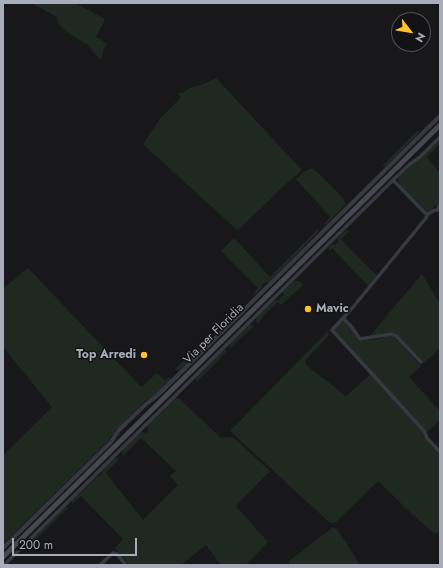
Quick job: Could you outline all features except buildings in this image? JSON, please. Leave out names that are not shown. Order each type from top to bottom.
[{"type":"main road","name":"Via per Floridia","points":[[3,557],[440,125]]},
{"type":"street","points":[[3,548],[111,442],[119,430],[145,405],[158,395],[440,116]]},
{"type":"street","points":[[6,564],[393,180],[420,157],[440,137]]},
{"type":"street","points":[[393,180],[422,211],[428,214]]},
{"type":"street","points":[[440,203],[439,210],[428,214],[332,330],[424,431],[440,452]]},
{"type":"street","points":[[343,318],[360,339],[366,340],[391,334],[396,336],[421,362]]},
{"type":"street","points":[[100,565],[113,552],[117,554],[126,565]]},
{"type":"shaded area","points":[[31,3],[75,3],[105,19],[96,37],[107,44],[104,48],[101,60],[86,44],[59,25],[57,17]]},
{"type":"shaded area","points":[[216,78],[302,170],[238,230],[143,144],[160,119],[181,97],[177,93],[182,93],[190,88]]},
{"type":"shaded area","points":[[418,130],[419,133],[386,166],[382,166]]},
{"type":"shaded area","points":[[440,140],[440,144],[427,157],[440,173],[440,201],[431,210],[426,211],[400,186],[398,178]]},
{"type":"shaded area","points":[[312,168],[343,198],[345,203],[345,205],[325,226],[324,224],[330,217],[296,179],[305,171]]},
{"type":"shaded area","points":[[318,229],[319,231],[269,282],[262,285],[261,289],[256,294],[253,293],[258,288],[221,251],[234,238],[270,277]]},
{"type":"shaded area","points":[[346,230],[350,231],[341,239],[377,276],[368,286],[332,248],[329,251],[329,247],[338,242],[337,239]]},
{"type":"shaded area","points":[[28,268],[141,387],[157,373],[165,381],[168,377],[172,379],[156,395],[144,402],[116,430],[109,440],[3,544],[3,455],[52,407],[3,347],[3,289]]},
{"type":"shaded area","points":[[422,274],[440,304],[440,348],[424,363],[393,333],[388,332],[370,336]]},
{"type":"shaded area","points":[[294,281],[299,281],[303,285],[281,305],[278,302],[262,317],[263,318],[257,324],[256,318],[275,300],[277,301],[284,295],[282,292]]},
{"type":"shaded area","points":[[343,319],[350,326],[360,341],[380,339],[388,335],[393,336],[421,366],[409,377],[440,411],[440,420],[426,433],[333,330]]},
{"type":"shaded area","points":[[250,324],[254,326],[230,348],[230,344]]},
{"type":"shaded area","points":[[327,332],[329,335],[305,361],[306,365],[346,396],[371,374],[424,432],[427,439],[440,455],[440,530],[435,534],[378,481],[336,522],[329,522],[230,431]]},
{"type":"shaded area","points":[[198,347],[199,351],[179,371],[175,369]]},
{"type":"shaded area","points":[[224,350],[227,351],[197,382],[196,378]]},
{"type":"shaded area","points":[[175,398],[180,399],[221,438],[230,437],[235,439],[270,471],[236,506],[268,542],[246,565],[221,565],[206,545],[181,565],[129,565],[115,548],[123,539],[81,496],[72,504],[72,500],[97,476],[100,476],[102,474],[102,470],[115,458],[119,459],[106,473],[143,520],[178,485],[170,476],[176,471],[141,438],[123,456],[122,451],[141,432],[146,433],[148,431],[147,426]]},
{"type":"shaded area","points":[[66,507],[68,508],[29,546],[29,543]]},
{"type":"shaded area","points":[[333,527],[338,530],[360,565],[290,565],[288,562]]},
{"type":"place","name":"Mavic","points":[[308,309]]},
{"type":"place","name":"Top Arredi","points":[[144,355]]}]
